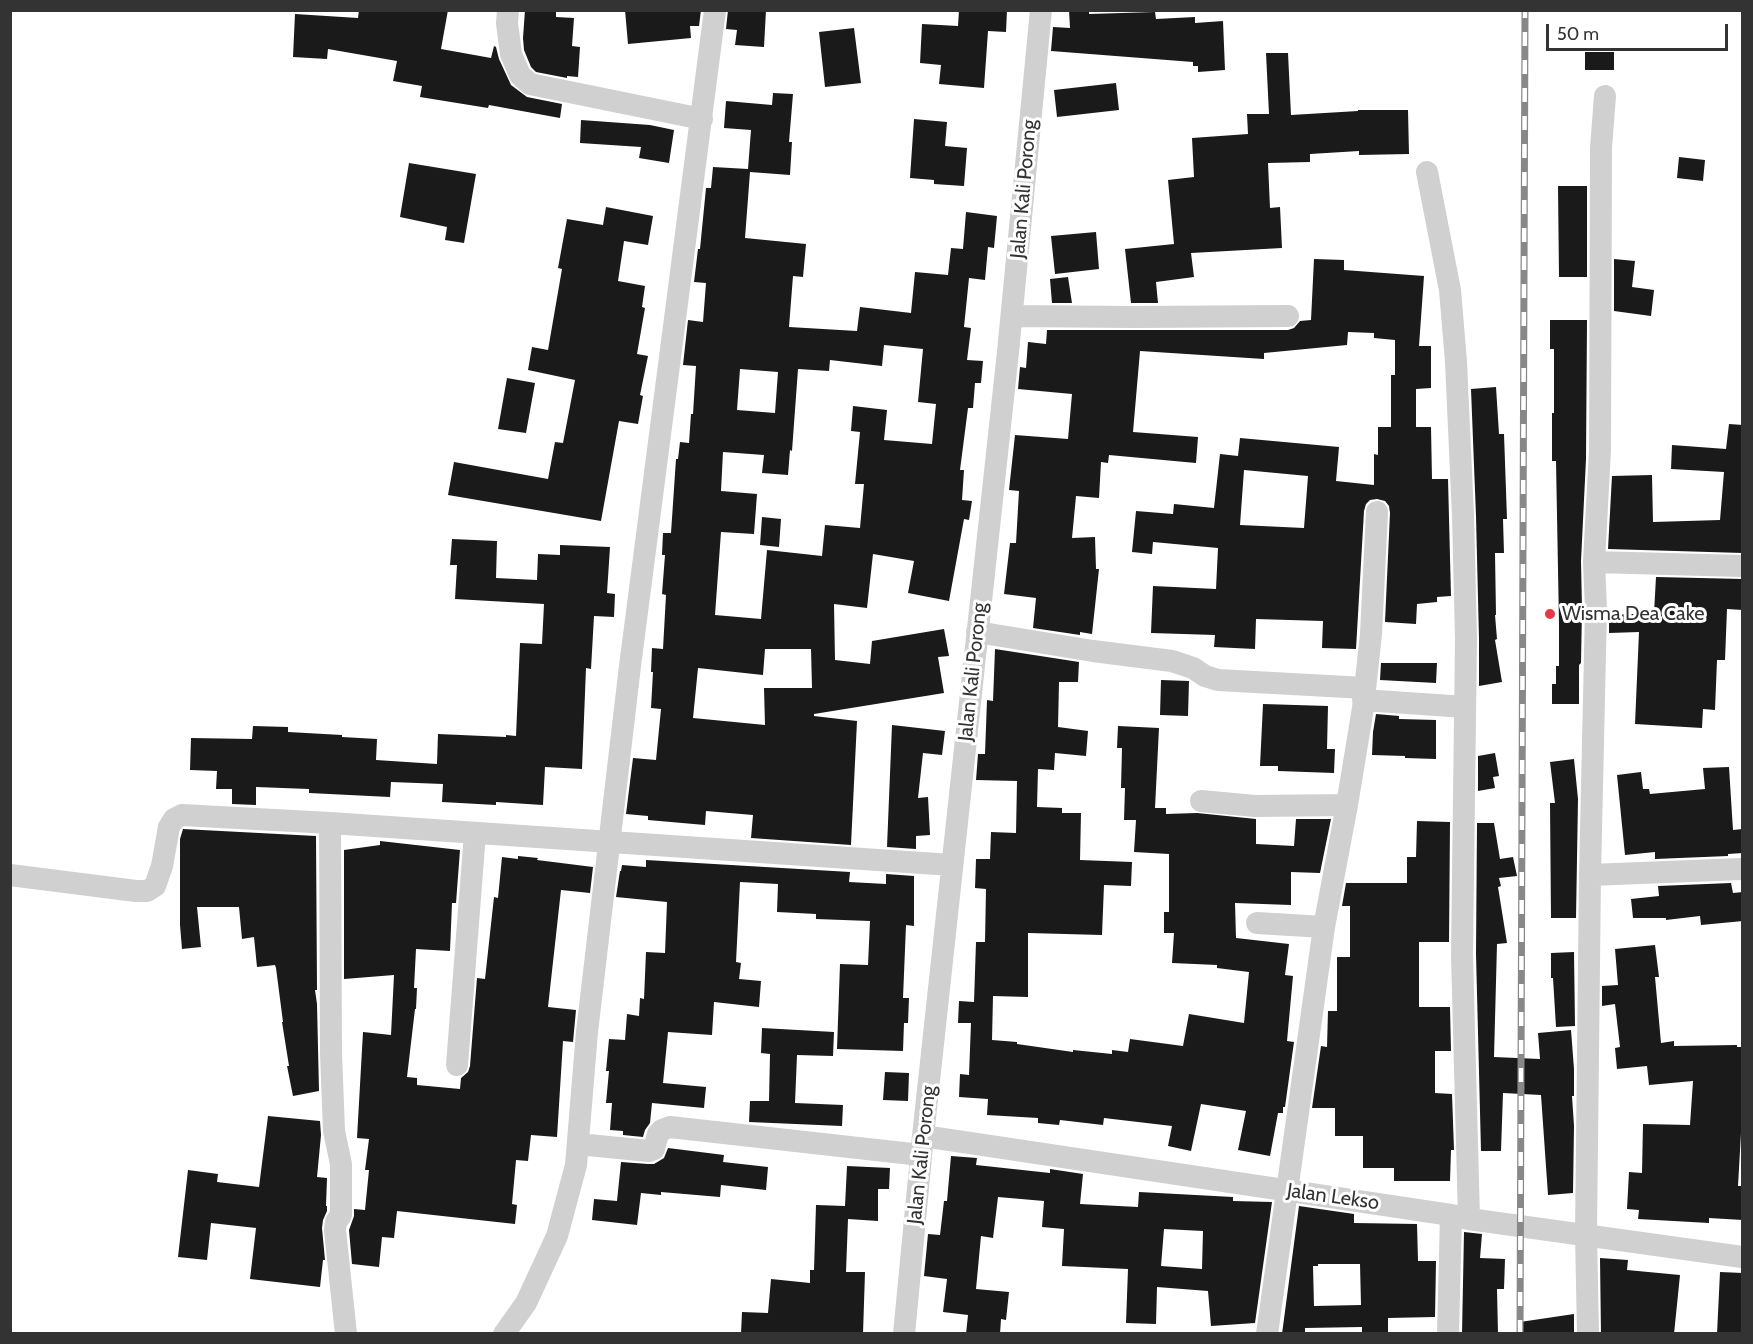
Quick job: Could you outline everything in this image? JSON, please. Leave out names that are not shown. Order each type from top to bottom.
[{"type":"street","points":[[508,10],[507,23],[511,54],[520,75],[530,84],[702,119]]},
{"type":"street","points":[[504,1334],[526,1303],[557,1236],[576,1165],[587,1032],[609,842],[663,408],[716,10]]},
{"type":"street","name":"Jalan Kali Porong","points":[[904,1334],[922,1146],[1012,316],[1041,10]]},
{"type":"street","points":[[1588,1334],[1586,1234],[1596,609],[1594,562],[1600,450],[1601,148],[1605,96]]},
{"type":"street","points":[[1427,172],[1450,290],[1456,362],[1463,516],[1465,707],[1460,1217],[1448,1334]]},
{"type":"street","points":[[1012,316],[1288,316]]},
{"type":"street","points":[[1267,1334],[1324,927],[1347,806],[1364,694],[1371,634],[1377,512]]},
{"type":"street","points":[[1594,562],[1743,566]]},
{"type":"street","points":[[977,632],[1172,661],[1218,680],[1364,694],[1465,707]]},
{"type":"street","points":[[1201,801],[1255,806],[1347,806]]},
{"type":"street","points":[[10,875],[147,891],[155,886],[162,866],[169,827],[174,819],[182,815],[952,865]]},
{"type":"street","points":[[330,823],[331,1053],[334,1131],[341,1164],[341,1215],[336,1222],[335,1230],[346,1334]]},
{"type":"street","points":[[457,1065],[475,833]]},
{"type":"street","points":[[1590,875],[1743,869]]},
{"type":"street","points":[[1257,923],[1324,927]]},
{"type":"street","name":"Jalan Lekso","points":[[578,1144],[649,1151],[654,1149],[658,1134],[670,1127],[922,1146],[1286,1191],[1743,1257]]},
{"type":"building","points":[[359,10],[448,10],[441,49],[491,58],[494,46],[496,47],[511,85],[527,97],[562,104],[560,118],[489,105],[488,108],[420,97],[422,86],[393,81],[397,61],[328,49],[327,59],[293,57],[295,14],[358,18]]},
{"type":"building","points":[[525,10],[556,10],[556,17],[574,18],[572,46],[580,47],[578,77],[567,76],[567,78],[536,72],[531,67],[524,50]]},
{"type":"building","points":[[625,10],[701,10],[699,26],[690,26],[691,38],[628,44]]},
{"type":"building","points":[[728,10],[766,10],[764,47],[735,45],[737,30],[726,29]]},
{"type":"building","points":[[959,10],[1007,10],[1006,32],[988,31],[984,88],[939,84],[941,65],[920,63],[922,24],[958,26]]},
{"type":"building","points":[[1069,10],[1089,10],[1089,14],[1155,12],[1156,19],[1195,17],[1195,23],[1223,21],[1225,70],[1198,72],[1198,66],[1193,66],[1193,62],[1051,51],[1053,27],[1070,28]]},
{"type":"building","points":[[854,28],[861,83],[825,87],[819,32]]},
{"type":"building","points":[[1585,52],[1614,52],[1614,70],[1585,70]]},
{"type":"building","points":[[1266,53],[1288,53],[1291,115],[1358,110],[1408,110],[1409,154],[1359,155],[1359,151],[1310,154],[1310,162],[1268,163],[1270,208],[1280,207],[1282,248],[1191,253],[1194,277],[1156,282],[1158,303],[1131,303],[1125,249],[1174,244],[1168,180],[1194,177],[1192,138],[1248,134],[1247,114],[1269,114]]},
{"type":"building","points":[[1116,83],[1119,110],[1057,117],[1054,90]]},
{"type":"building","points":[[773,93],[793,94],[789,142],[792,142],[790,175],[750,172],[745,238],[806,244],[803,277],[793,276],[789,327],[857,331],[860,307],[911,313],[915,272],[948,275],[951,248],[963,249],[966,212],[997,216],[994,248],[988,247],[985,280],[969,278],[964,327],[971,328],[967,360],[983,361],[981,383],[975,383],[973,408],[968,408],[960,470],[964,470],[962,500],[972,501],[969,520],[964,519],[949,601],[908,593],[914,561],[873,554],[867,608],[834,604],[835,660],[870,664],[872,641],[944,629],[949,656],[938,657],[944,693],[814,714],[814,716],[857,721],[851,845],[751,838],[753,815],[706,811],[705,825],[648,820],[648,816],[626,814],[633,758],[656,760],[661,709],[651,708],[652,648],[663,649],[666,595],[662,594],[665,555],[662,555],[663,533],[671,533],[676,459],[678,459],[680,442],[689,443],[691,414],[693,414],[696,366],[683,365],[688,320],[703,322],[706,283],[694,282],[706,188],[711,188],[713,167],[748,169],[751,130],[724,128],[726,101],[772,105]],"holes":[[[884,345],[923,349],[918,402],[936,404],[932,444],[884,440],[887,410],[853,406],[851,431],[860,432],[855,484],[864,484],[860,528],[825,525],[822,556],[767,550],[761,619],[715,615],[721,532],[754,534],[757,494],[721,491],[723,452],[764,455],[762,473],[788,475],[798,369],[829,371],[830,360],[882,366]],[[740,369],[778,372],[775,413],[737,410]],[[765,649],[811,649],[812,688],[764,688],[765,725],[693,718],[698,668],[763,675]]]},
{"type":"building","points":[[914,119],[947,122],[945,146],[967,148],[964,186],[934,184],[934,180],[910,178]]},
{"type":"building","points":[[581,120],[650,125],[674,130],[669,163],[639,158],[641,147],[580,143]]},
{"type":"building","points":[[1679,157],[1705,160],[1703,181],[1677,178]]},
{"type":"building","points":[[409,163],[476,174],[464,243],[445,240],[447,227],[400,217]]},
{"type":"building","points":[[1558,186],[1587,186],[1587,277],[1559,277]]},
{"type":"building","points":[[606,207],[653,216],[648,245],[624,241],[618,281],[645,286],[642,307],[645,308],[637,354],[648,356],[640,395],[643,396],[638,424],[619,421],[601,521],[448,495],[454,462],[548,479],[555,442],[563,443],[575,380],[528,370],[532,347],[548,350],[562,269],[558,268],[567,219],[603,225]]},
{"type":"building","points":[[1096,232],[1099,269],[1055,274],[1051,236]]},
{"type":"building","points":[[1314,259],[1344,260],[1344,270],[1424,276],[1419,346],[1431,346],[1431,388],[1416,389],[1416,427],[1431,427],[1432,479],[1448,479],[1451,596],[1437,597],[1437,602],[1417,604],[1416,624],[1385,622],[1390,513],[1385,501],[1377,499],[1370,500],[1364,511],[1356,649],[1322,648],[1323,621],[1256,619],[1255,649],[1214,647],[1215,635],[1151,633],[1153,586],[1216,589],[1218,548],[1153,542],[1152,554],[1132,552],[1136,511],[1173,514],[1174,504],[1214,508],[1220,454],[1238,456],[1240,438],[1339,447],[1336,481],[1374,485],[1374,454],[1378,455],[1378,427],[1391,427],[1391,375],[1395,375],[1395,340],[1374,338],[1374,333],[1348,332],[1347,345],[1264,353],[1264,359],[1140,351],[1133,432],[1198,437],[1196,463],[1109,455],[1108,463],[1101,462],[1099,498],[1076,496],[1072,538],[1095,537],[1096,569],[1099,569],[1092,634],[1080,632],[1080,635],[1033,628],[1036,598],[1004,594],[1010,543],[1016,543],[1019,491],[1009,490],[1015,435],[1068,439],[1072,394],[1018,389],[1020,367],[1026,368],[1028,342],[1046,344],[1047,330],[1288,330],[1294,328],[1300,321],[1311,320]],"holes":[[[1244,470],[1308,476],[1304,528],[1240,525]]]},
{"type":"building","points":[[1614,259],[1635,261],[1632,287],[1654,290],[1651,316],[1614,311]]},
{"type":"building","points":[[1068,277],[1072,303],[1052,303],[1050,279]]},
{"type":"building","points":[[1550,320],[1587,320],[1586,459],[1581,561],[1579,704],[1552,704],[1552,684],[1556,684],[1556,666],[1559,666],[1559,624],[1556,461],[1552,461],[1554,349],[1550,349]]},
{"type":"building","points":[[507,378],[535,383],[526,433],[498,429]]},
{"type":"building","points":[[1496,387],[1499,434],[1504,434],[1507,519],[1503,519],[1504,553],[1495,553],[1497,639],[1495,640],[1502,682],[1479,686],[1471,389]]},
{"type":"building","points":[[1729,424],[1743,425],[1743,553],[1608,549],[1612,476],[1652,475],[1653,522],[1720,520],[1724,472],[1671,469],[1672,445],[1726,449]]},
{"type":"building","points":[[762,517],[781,519],[779,547],[760,545]]},
{"type":"building","points":[[452,539],[497,541],[496,578],[537,580],[538,554],[560,555],[560,545],[610,547],[607,593],[615,594],[614,617],[594,616],[591,669],[586,668],[582,769],[545,767],[543,805],[442,802],[443,784],[391,782],[390,797],[309,793],[309,789],[256,787],[256,805],[232,804],[232,789],[216,789],[217,771],[190,770],[191,738],[252,739],[253,726],[288,727],[288,732],[377,739],[376,760],[437,764],[438,734],[516,736],[520,643],[542,644],[544,604],[455,599],[457,565],[450,565]]},
{"type":"building","points":[[1656,577],[1743,579],[1743,610],[1727,609],[1725,660],[1717,660],[1715,710],[1703,709],[1702,728],[1635,724],[1639,632],[1609,633],[1609,615],[1654,613]]},
{"type":"building","points":[[995,649],[1079,662],[1078,682],[1059,682],[1058,727],[1088,731],[1086,756],[1055,753],[1054,770],[1038,769],[1037,807],[1062,808],[1062,813],[1081,813],[1080,860],[1132,862],[1131,886],[1104,885],[1102,935],[1028,933],[1028,997],[993,996],[992,1040],[1073,1052],[1073,1050],[1112,1054],[1112,1050],[1128,1052],[1130,1039],[1183,1046],[1189,1014],[1244,1023],[1249,972],[1217,968],[1217,965],[1172,963],[1174,933],[1164,933],[1164,912],[1169,912],[1169,854],[1134,852],[1136,820],[1124,820],[1125,788],[1121,788],[1122,748],[1117,748],[1118,726],[1159,728],[1155,808],[1166,808],[1166,814],[1197,813],[1256,819],[1256,844],[1294,846],[1296,819],[1331,819],[1320,873],[1291,872],[1291,905],[1235,903],[1236,938],[1289,944],[1285,975],[1293,976],[1287,1041],[1294,1042],[1285,1107],[1283,1107],[1283,1113],[1278,1113],[1270,1156],[1238,1150],[1246,1111],[1201,1104],[1191,1151],[1168,1146],[1172,1126],[1104,1118],[1103,1125],[1060,1120],[1059,1125],[1038,1123],[1038,1118],[987,1115],[988,1099],[959,1097],[960,1074],[969,1075],[971,1023],[958,1023],[959,1001],[974,1002],[976,942],[985,942],[986,889],[975,888],[976,859],[990,859],[991,832],[1016,833],[1017,781],[976,780],[978,754],[985,754],[987,700],[993,701]]},
{"type":"building","points":[[1381,663],[1437,663],[1436,683],[1380,680]]},
{"type":"building","points":[[1161,680],[1189,681],[1188,716],[1160,715]]},
{"type":"building","points":[[1263,704],[1328,706],[1327,749],[1335,749],[1334,773],[1278,771],[1278,766],[1260,766]]},
{"type":"building","points":[[1376,714],[1399,716],[1399,719],[1436,720],[1436,759],[1372,755]]},
{"type":"building","points":[[892,725],[945,731],[942,755],[923,753],[918,798],[928,797],[930,835],[916,836],[916,849],[887,847]]},
{"type":"building","points":[[1495,753],[1499,776],[1493,777],[1495,788],[1478,791],[1478,756]]},
{"type":"building","points":[[1574,759],[1578,799],[1576,918],[1551,918],[1550,803],[1555,803],[1550,762]]},
{"type":"building","points":[[1729,767],[1733,830],[1743,829],[1743,853],[1728,854],[1728,856],[1655,859],[1655,852],[1625,855],[1617,775],[1641,772],[1643,789],[1649,789],[1650,794],[1705,789],[1703,768]]},
{"type":"building","points":[[1417,821],[1450,822],[1449,942],[1419,942],[1419,1007],[1450,1007],[1451,1051],[1435,1051],[1435,1093],[1452,1094],[1454,1150],[1451,1150],[1450,1181],[1394,1181],[1394,1168],[1363,1168],[1363,1136],[1335,1136],[1335,1108],[1312,1108],[1321,1046],[1327,1047],[1328,1011],[1337,1011],[1337,957],[1350,957],[1350,906],[1342,906],[1346,883],[1407,883],[1407,857],[1416,857]]},
{"type":"building","points":[[1477,823],[1494,823],[1500,859],[1513,857],[1517,876],[1499,878],[1501,886],[1498,887],[1507,943],[1497,944],[1494,1057],[1540,1059],[1538,1033],[1571,1030],[1574,1069],[1573,1193],[1548,1195],[1541,1095],[1503,1093],[1501,1151],[1481,1151],[1476,954]]},
{"type":"building","points":[[183,829],[316,836],[317,990],[315,990],[319,1091],[293,1096],[287,1066],[289,1066],[276,968],[275,965],[257,967],[254,937],[242,939],[239,907],[197,907],[201,947],[182,949],[180,839]]},
{"type":"building","points":[[380,841],[460,850],[456,903],[452,903],[450,951],[416,949],[414,988],[417,988],[416,1009],[407,1077],[417,1078],[417,1085],[460,1089],[461,1078],[468,1072],[477,978],[485,979],[494,897],[498,898],[502,857],[538,858],[537,860],[593,867],[590,893],[561,890],[548,1007],[576,1010],[573,1042],[563,1041],[557,1137],[531,1135],[528,1161],[516,1160],[512,1204],[517,1205],[515,1224],[397,1211],[394,1238],[382,1237],[379,1267],[352,1264],[349,1230],[354,1209],[365,1210],[369,1170],[365,1170],[369,1139],[357,1138],[363,1032],[391,1035],[394,975],[344,979],[344,850],[380,845]]},
{"type":"building","points":[[646,860],[850,872],[849,882],[886,884],[886,874],[914,876],[914,926],[906,925],[903,998],[909,998],[908,1023],[904,1023],[903,1051],[837,1049],[840,964],[868,965],[870,921],[816,919],[816,914],[777,912],[778,884],[740,882],[736,962],[741,963],[739,979],[761,981],[759,1007],[714,1002],[712,1035],[668,1032],[663,1083],[706,1087],[704,1108],[652,1103],[650,1123],[643,1137],[623,1135],[623,1131],[610,1130],[612,1103],[606,1103],[609,1039],[625,1040],[627,1014],[639,1016],[640,998],[644,999],[646,952],[665,953],[667,902],[616,897],[622,865],[646,867]]},
{"type":"building","points":[[1731,883],[1733,893],[1743,892],[1743,921],[1701,925],[1700,916],[1666,920],[1666,918],[1633,918],[1631,899],[1659,896],[1658,886]]},
{"type":"building","points":[[1655,945],[1659,977],[1655,977],[1661,1043],[1674,1041],[1674,1046],[1737,1045],[1737,1047],[1743,1047],[1743,1133],[1741,1133],[1738,1186],[1743,1186],[1743,1220],[1709,1218],[1709,1223],[1638,1219],[1639,1210],[1627,1209],[1629,1172],[1642,1173],[1643,1124],[1690,1125],[1693,1081],[1649,1085],[1647,1066],[1617,1069],[1615,1048],[1620,1047],[1615,1004],[1602,1006],[1602,986],[1618,985],[1615,949]]},
{"type":"building","points":[[1574,952],[1575,1026],[1556,1027],[1551,953]]},
{"type":"building","points":[[762,1028],[834,1032],[833,1056],[797,1055],[795,1103],[843,1105],[842,1126],[749,1122],[750,1101],[769,1101],[770,1054],[761,1053]]},
{"type":"building","points":[[885,1072],[909,1073],[908,1101],[883,1100]]},
{"type":"building","points":[[268,1116],[320,1121],[317,1177],[327,1178],[327,1211],[322,1228],[325,1260],[323,1260],[320,1287],[250,1279],[256,1228],[211,1223],[207,1260],[178,1257],[188,1170],[218,1174],[217,1182],[259,1187]]},
{"type":"building","points":[[668,1148],[724,1155],[723,1162],[768,1167],[766,1190],[721,1185],[720,1197],[661,1192],[661,1195],[641,1193],[637,1225],[592,1220],[594,1199],[617,1201],[621,1162],[654,1164],[664,1158]]},
{"type":"building","points":[[951,1156],[977,1158],[976,1165],[1050,1173],[1050,1169],[1083,1174],[1080,1204],[1138,1207],[1139,1192],[1233,1197],[1233,1201],[1272,1202],[1255,1323],[1211,1326],[1208,1291],[1157,1287],[1156,1324],[1126,1323],[1128,1269],[1062,1266],[1064,1229],[1042,1227],[1044,1201],[998,1197],[993,1238],[981,1236],[976,1289],[1009,1292],[1006,1320],[1001,1319],[1000,1334],[966,1334],[968,1315],[943,1312],[947,1279],[924,1276],[928,1234],[940,1235],[944,1201],[947,1201]],"holes":[[[1164,1229],[1203,1231],[1202,1269],[1161,1266]]]},
{"type":"building","points":[[847,1166],[890,1168],[889,1189],[878,1189],[878,1221],[848,1219],[846,1272],[865,1272],[863,1334],[741,1334],[742,1312],[768,1313],[771,1279],[810,1283],[810,1270],[814,1270],[816,1205],[845,1206]]},
{"type":"building","points":[[1299,1206],[1354,1214],[1354,1223],[1417,1224],[1418,1261],[1436,1261],[1435,1317],[1388,1318],[1388,1333],[1362,1334],[1362,1327],[1305,1328],[1305,1334],[1282,1334]],"holes":[[[1360,1264],[1361,1305],[1314,1306],[1313,1266]]]},
{"type":"building","points":[[1464,1232],[1482,1234],[1480,1258],[1505,1259],[1504,1289],[1497,1289],[1498,1334],[1462,1334]]},
{"type":"building","points":[[1600,1258],[1628,1260],[1627,1270],[1680,1275],[1674,1334],[1601,1334]]},
{"type":"building","points":[[1720,1272],[1743,1273],[1743,1334],[1717,1334]]},
{"type":"building","points":[[1574,1314],[1574,1334],[1521,1334],[1520,1322]]},
{"type":"railway","points":[[1520,1334],[1525,10]]},
{"type":"place","name":"Wisma Dea Cake","points":[[1550,614]]}]
